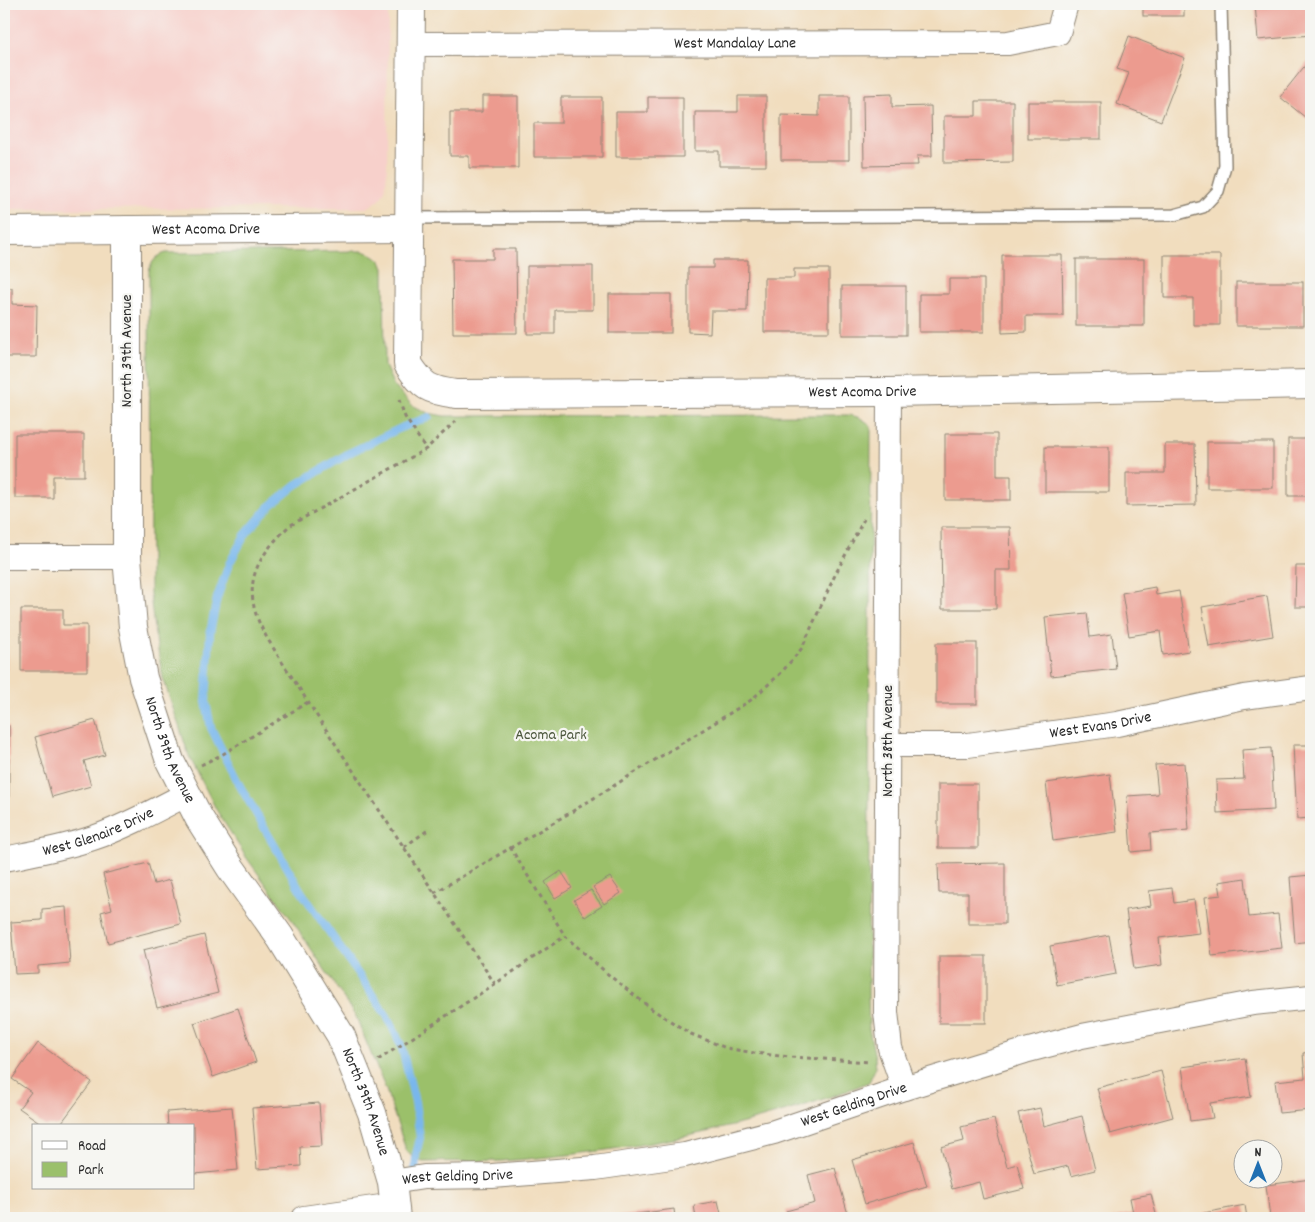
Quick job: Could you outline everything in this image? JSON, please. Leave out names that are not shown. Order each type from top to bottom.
[{"type":"street","points":[[409,223],[411,4]]},
{"type":"street","name":"West Mandalay Lane","points":[[410,44],[1008,43],[1058,33],[1066,4]]},
{"type":"street","name":"West Acoma Drive","points":[[4,231],[409,223],[408,364],[418,379],[433,391],[456,394],[889,392],[1311,384]]},
{"type":"street","name":"North 39th Avenue","points":[[127,230],[127,557],[133,627],[143,678],[170,761],[199,818],[230,867],[280,937],[341,1036],[372,1113],[394,1202]]},
{"type":"street","name":"North 38th Avenue","points":[[889,392],[886,1012],[890,1048],[904,1088]]},
{"type":"street","points":[[4,557],[127,557]]},
{"type":"street","name":"West Evans Drive","points":[[887,745],[968,746],[1117,724],[1244,697],[1311,688]]},
{"type":"street","name":"West Glenaire Drive","points":[[4,859],[47,851],[95,838],[186,794]]},
{"type":"street","name":"West Gelding Drive","points":[[304,1218],[394,1202],[424,1177],[492,1176],[595,1168],[685,1155],[774,1132],[904,1088],[1025,1051],[1082,1036],[1253,1003],[1311,997]]},
{"type":"lane","points":[[409,223],[1174,215],[1203,208],[1218,191],[1225,166],[1221,4]]},
{"type":"path","points":[[399,400],[406,417],[426,449]]},
{"type":"path","points":[[456,421],[426,449],[288,526],[273,542],[258,563],[252,581],[252,600],[257,619],[308,702],[495,984]]},
{"type":"path","points":[[434,893],[578,808],[750,700],[781,673],[802,648],[834,575],[863,520],[868,515]]},
{"type":"path","points":[[198,767],[223,754],[308,702]]},
{"type":"path","points":[[404,847],[428,830]]},
{"type":"path","points":[[510,848],[565,936],[610,976],[653,1010],[691,1034],[726,1048],[789,1057],[872,1062]]},
{"type":"path","points":[[356,1073],[495,984],[565,936]]},
{"type":"shaded area","points":[[4,4],[388,4],[387,173],[385,190],[379,200],[367,208],[4,209]]},
{"type":"green space","name":"Acoma Park","points":[[363,251],[375,256],[384,267],[385,366],[394,386],[412,405],[428,413],[444,416],[849,415],[862,419],[871,427],[868,995],[869,1029],[876,1067],[869,1082],[825,1099],[735,1125],[689,1136],[596,1151],[502,1161],[423,1162],[414,1159],[406,1150],[386,1090],[356,1017],[294,923],[246,857],[217,811],[189,756],[163,678],[150,594],[149,271],[153,262],[157,257],[166,253]]},
{"type":"building","points":[[1143,4],[1184,4],[1184,16],[1143,16]]},
{"type":"building","points":[[1255,4],[1311,4],[1311,35],[1258,40]]},
{"type":"building","points":[[1129,36],[1185,58],[1161,121],[1117,104],[1129,73],[1117,69]]},
{"type":"building","points":[[1311,58],[1311,122],[1280,97]]},
{"type":"building","points":[[892,94],[892,107],[931,106],[932,156],[917,156],[918,165],[864,166],[863,95]]},
{"type":"building","points":[[482,96],[518,96],[518,168],[469,168],[469,156],[450,156],[450,112],[482,112]]},
{"type":"building","points":[[738,96],[766,96],[766,166],[719,166],[719,151],[695,151],[695,112],[738,112]]},
{"type":"building","points":[[819,96],[849,96],[849,160],[781,160],[781,115],[819,116]]},
{"type":"building","points":[[561,97],[602,97],[602,157],[534,157],[534,123],[561,123]]},
{"type":"building","points":[[648,97],[683,97],[683,157],[616,157],[616,112],[648,112]]},
{"type":"building","points":[[976,101],[1013,101],[1013,162],[944,163],[944,116],[976,116]]},
{"type":"building","points":[[1028,102],[1101,102],[1101,139],[1028,139]]},
{"type":"building","points":[[493,249],[516,249],[517,333],[453,333],[452,259],[493,259]]},
{"type":"building","points":[[1002,255],[1062,255],[1063,316],[1026,316],[1026,332],[1002,333]]},
{"type":"building","points":[[1164,255],[1220,255],[1220,325],[1193,325],[1193,298],[1164,298]]},
{"type":"building","points":[[1076,259],[1144,259],[1144,326],[1076,326]]},
{"type":"building","points":[[713,260],[748,260],[747,311],[711,311],[710,333],[688,332],[688,268],[713,268]]},
{"type":"building","points":[[527,266],[593,266],[593,310],[555,310],[555,334],[527,334]]},
{"type":"building","points":[[794,269],[829,269],[829,332],[764,332],[764,278],[794,278]]},
{"type":"building","points":[[949,279],[984,279],[984,332],[919,332],[919,294],[949,294]]},
{"type":"building","points":[[1236,282],[1303,282],[1303,326],[1236,326]]},
{"type":"building","points":[[842,286],[906,286],[906,335],[842,335]]},
{"type":"building","points":[[4,288],[12,288],[12,304],[37,305],[36,357],[4,357]]},
{"type":"building","points":[[609,294],[671,294],[671,333],[609,333]]},
{"type":"building","points":[[15,434],[84,434],[84,476],[53,476],[53,498],[15,498]]},
{"type":"building","points":[[945,434],[997,434],[997,476],[1011,476],[1011,500],[945,500]]},
{"type":"building","points":[[1288,439],[1311,439],[1311,496],[1288,496]]},
{"type":"building","points":[[1207,442],[1273,442],[1273,488],[1207,488]]},
{"type":"building","points":[[1165,444],[1195,444],[1196,505],[1126,506],[1126,473],[1165,473]]},
{"type":"building","points":[[1045,447],[1109,447],[1109,492],[1045,492]]},
{"type":"building","points":[[941,527],[1010,527],[1011,570],[996,570],[996,609],[942,609]]},
{"type":"building","points":[[1296,566],[1311,566],[1311,607],[1295,607]]},
{"type":"building","points":[[1155,587],[1156,595],[1179,591],[1189,651],[1163,655],[1160,631],[1129,636],[1122,593]]},
{"type":"building","points":[[1267,596],[1273,636],[1209,647],[1202,607]]},
{"type":"building","points":[[4,607],[7,607],[7,670],[4,670]]},
{"type":"building","points":[[21,609],[63,609],[63,625],[87,625],[87,671],[21,671]]},
{"type":"building","points":[[1087,613],[1090,637],[1112,634],[1116,669],[1051,676],[1045,617]]},
{"type":"building","points":[[936,643],[977,643],[977,704],[936,704]]},
{"type":"building","points":[[95,720],[105,755],[84,761],[91,786],[52,797],[35,737]]},
{"type":"building","points":[[4,726],[9,726],[9,801],[4,801]]},
{"type":"building","points":[[1293,745],[1311,745],[1311,818],[1297,819]]},
{"type":"building","points":[[1271,748],[1274,810],[1217,813],[1216,780],[1244,779],[1242,750]]},
{"type":"building","points":[[1184,763],[1189,830],[1150,833],[1151,850],[1131,852],[1127,796],[1158,794],[1155,765]]},
{"type":"building","points":[[1110,774],[1117,832],[1053,841],[1046,783]]},
{"type":"building","points":[[938,784],[978,784],[978,848],[938,848]]},
{"type":"building","points":[[148,863],[154,884],[170,880],[181,924],[108,943],[101,912],[112,909],[103,874]]},
{"type":"building","points":[[1005,863],[1005,924],[968,924],[968,893],[939,893],[938,864]]},
{"type":"building","points":[[561,871],[572,888],[555,898],[545,882]]},
{"type":"building","points":[[1311,875],[1311,941],[1295,943],[1290,877]]},
{"type":"building","points":[[610,877],[621,893],[604,904],[593,887]]},
{"type":"building","points":[[1245,878],[1249,917],[1278,914],[1282,948],[1212,956],[1205,897],[1221,895],[1219,882]]},
{"type":"building","points":[[1172,888],[1174,903],[1194,900],[1199,933],[1159,938],[1162,965],[1134,969],[1126,910],[1151,906],[1149,891]]},
{"type":"building","points":[[591,890],[602,906],[585,917],[574,900]]},
{"type":"building","points":[[66,907],[70,963],[38,966],[38,973],[15,974],[11,922],[42,920],[42,909]]},
{"type":"building","points":[[204,935],[218,993],[157,1008],[143,950]]},
{"type":"building","points":[[1109,935],[1116,974],[1057,985],[1050,946]]},
{"type":"building","points":[[939,956],[986,956],[986,1023],[939,1023]]},
{"type":"building","points":[[238,1008],[256,1062],[213,1077],[194,1023]]},
{"type":"building","points":[[38,1043],[92,1082],[60,1124],[42,1124],[19,1108],[31,1092],[12,1079]]},
{"type":"building","points":[[1311,1052],[1311,1110],[1279,1113],[1275,1081],[1305,1078],[1303,1053]]},
{"type":"building","points":[[1245,1058],[1251,1097],[1210,1103],[1213,1118],[1190,1121],[1182,1067]]},
{"type":"building","points":[[1161,1071],[1173,1117],[1110,1134],[1097,1088]]},
{"type":"building","points":[[319,1103],[322,1146],[300,1147],[301,1166],[257,1169],[252,1108]]},
{"type":"building","points":[[232,1107],[238,1170],[195,1174],[195,1124],[168,1124],[167,1112]]},
{"type":"building","points":[[1040,1108],[1044,1126],[1082,1116],[1095,1170],[1071,1176],[1068,1166],[1034,1174],[1018,1113]]},
{"type":"building","points":[[994,1119],[1007,1167],[1017,1164],[1024,1189],[983,1199],[979,1182],[952,1189],[941,1147],[964,1141],[961,1127]]},
{"type":"building","points":[[914,1142],[927,1186],[865,1204],[852,1160]]},
{"type":"building","points":[[835,1168],[849,1218],[788,1218],[786,1211],[815,1203],[808,1175]]},
{"type":"building","points":[[1311,1179],[1311,1218],[1270,1218],[1267,1190],[1282,1190],[1282,1183]]},
{"type":"building","points":[[1151,1194],[1157,1218],[1112,1218],[1133,1213],[1130,1198]]},
{"type":"building","points":[[718,1201],[722,1218],[696,1218],[694,1205]]},
{"type":"building","points":[[1245,1205],[1247,1218],[1206,1218],[1204,1213]]},
{"type":"building","points":[[674,1209],[675,1218],[614,1218],[614,1217]]},
{"type":"waterway","points":[[415,1176],[416,1155],[420,1138],[415,1102],[401,1045],[387,1016],[301,891],[240,786],[211,728],[206,702],[210,633],[217,598],[229,564],[245,535],[269,507],[296,485],[351,452],[403,427],[429,417]]}]
